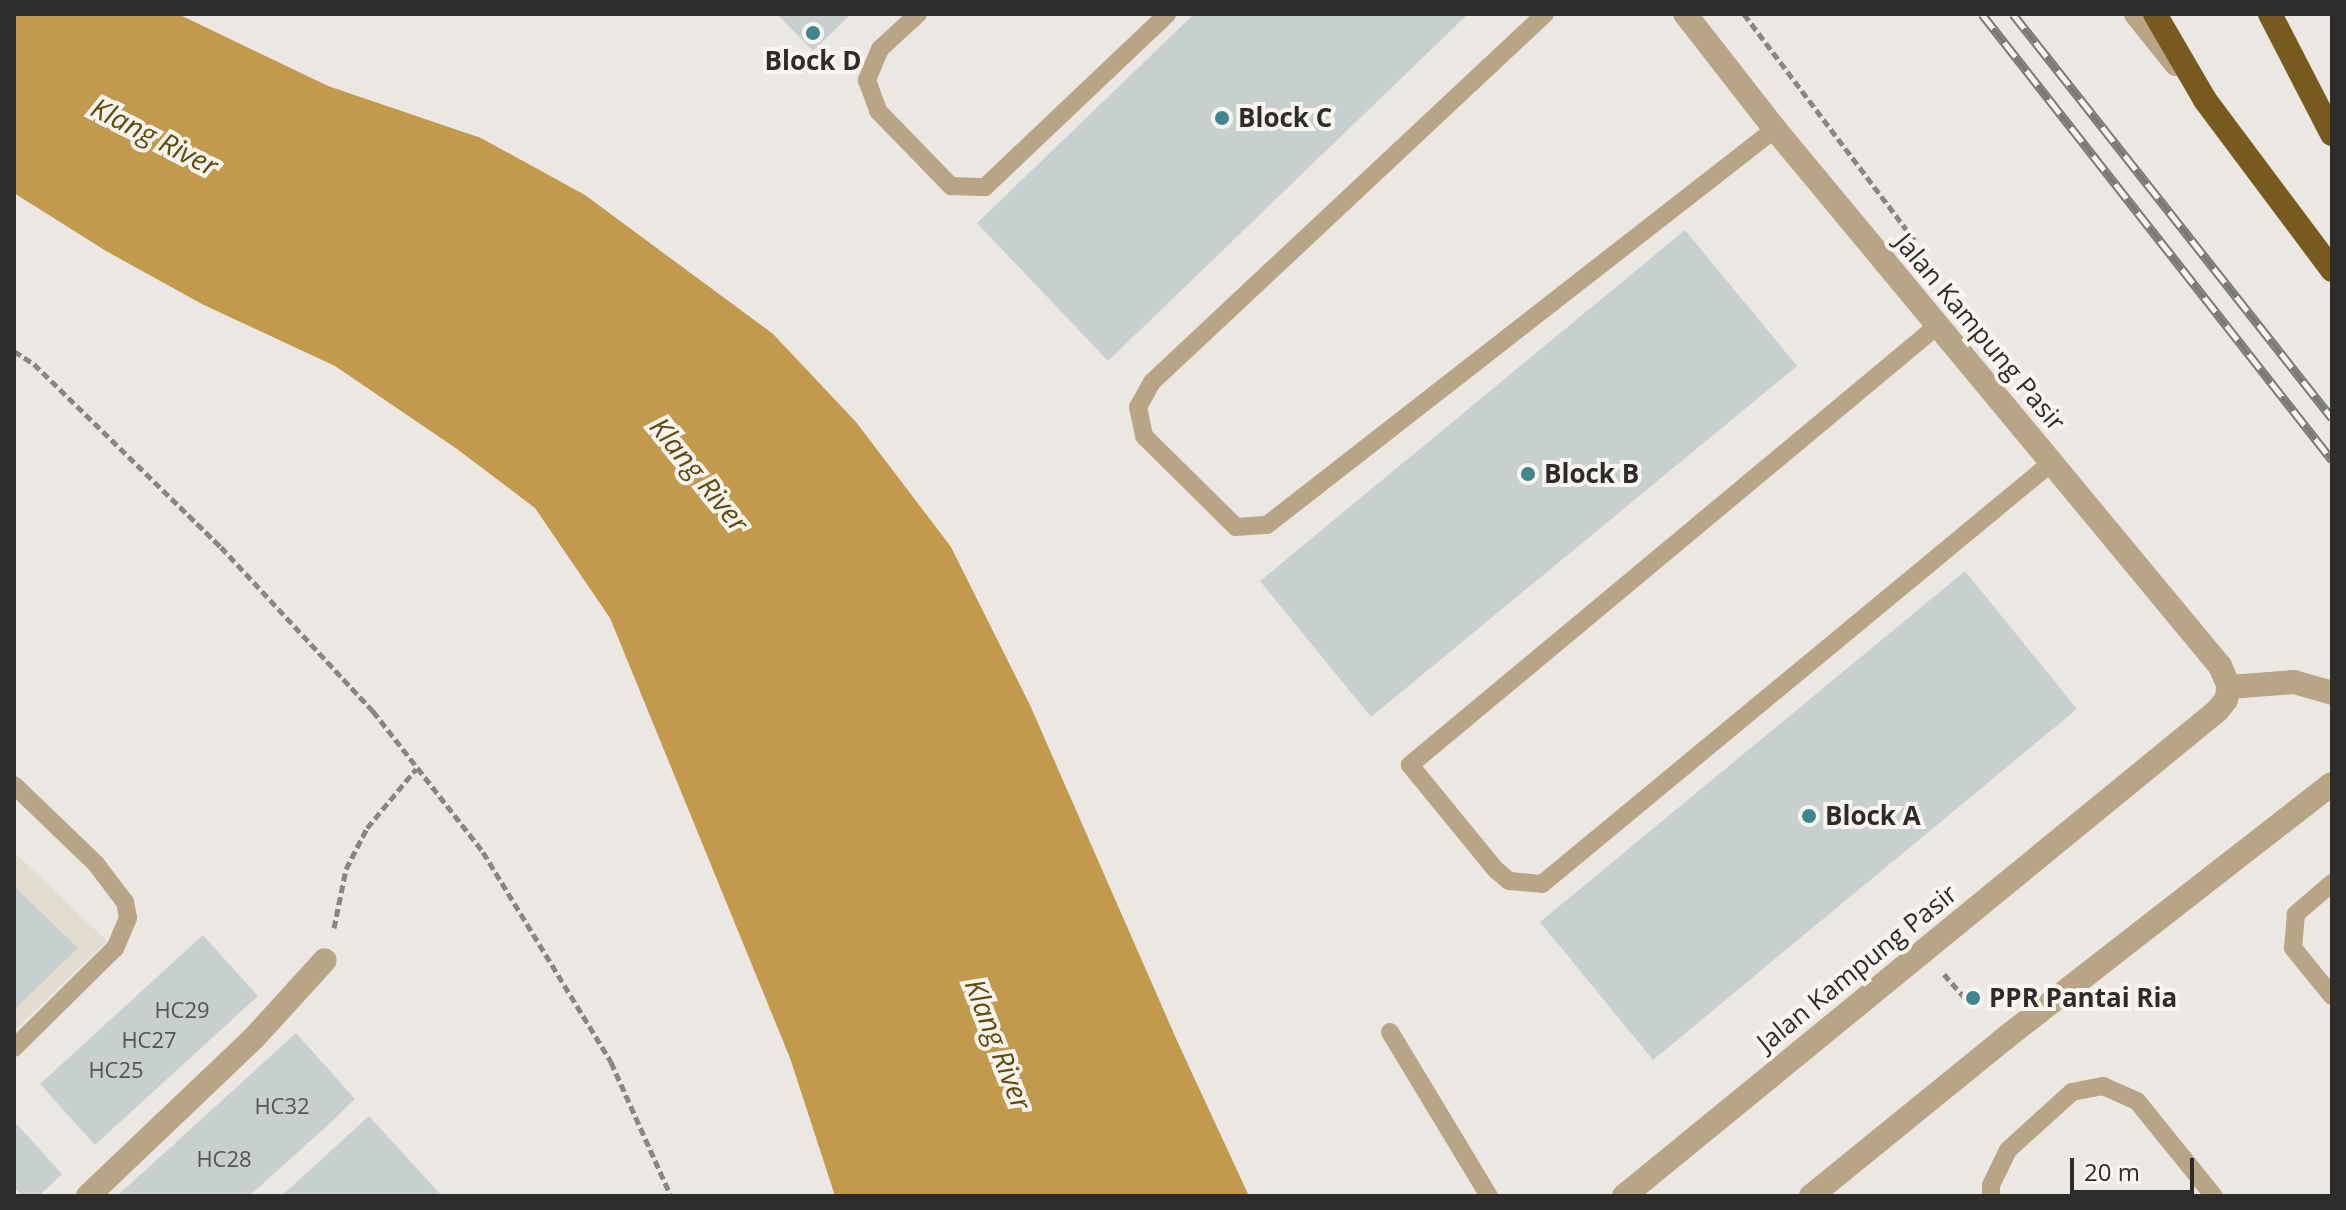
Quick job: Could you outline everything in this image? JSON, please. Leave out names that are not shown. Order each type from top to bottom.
[{"type":"highway","points":[[2155,14],[2205,100],[2332,270]]},
{"type":"highway","points":[[2270,14],[2332,134]]},
{"type":"street","name":"Jalan Kampung Pasir","points":[[1624,1196],[2217,711],[2226,700],[2229,687],[2220,666],[1775,129],[1685,14]]},
{"type":"street","points":[[2136,14],[2205,100]]},
{"type":"street","points":[[2229,687],[2294,682],[2332,693]]},
{"type":"street","points":[[1811,1196],[2004,1039],[2332,784]]},
{"type":"street","points":[[88,1196],[254,1038],[325,960]]},
{"type":"lane","points":[[918,14],[880,49],[867,80],[878,111],[951,186],[985,187],[1167,14]]},
{"type":"lane","points":[[1545,14],[1152,382],[1138,407],[1144,436],[1236,527],[1267,525],[1775,129]]},
{"type":"lane","points":[[1937,326],[1410,765],[1496,870],[1509,881],[1542,884],[2051,463]]},
{"type":"lane","points":[[14,785],[96,864],[125,902],[128,918],[115,948],[14,1048]]},
{"type":"lane","points":[[2332,883],[2296,914],[2293,948],[2332,996]]},
{"type":"lane","points":[[1390,1032],[1489,1196]]},
{"type":"lane","points":[[1991,1196],[1991,1185],[2008,1150],[2072,1092],[2103,1086],[2137,1101],[2214,1196]]},
{"type":"path","points":[[1744,14],[1921,248]]},
{"type":"path","points":[[14,351],[34,364],[221,547],[373,711],[483,852],[611,1062],[671,1196]]},
{"type":"path","points":[[325,960],[346,869],[367,828],[416,769]]},
{"type":"shaded area","points":[[14,852],[107,941],[14,1031]]},
{"type":"water","name":"Klang River","points":[[14,14],[178,14],[328,86],[481,138],[585,195],[773,334],[856,422],[951,547],[1030,705],[1178,1043],[1249,1196],[835,1196],[790,1058],[610,618],[535,508],[457,449],[335,366],[202,304],[106,251],[14,193]]},
{"type":"building","name":"Block D","points":[[777,14],[851,14],[813,51]]},
{"type":"building","name":"Block C","points":[[1194,14],[1468,14],[1108,361],[977,223]]},
{"type":"building","name":"Block B","points":[[1685,230],[1797,366],[1371,717],[1260,581]]},
{"type":"building","name":"Block A","points":[[1965,571],[2077,709],[1653,1060],[1540,922]]},
{"type":"building","points":[[14,886],[78,948],[14,1010]]},
{"type":"building","points":[[203,935],[258,996],[95,1145],[40,1084]]},
{"type":"building","points":[[296,1033],[355,1099],[327,1126],[249,1196],[117,1196]]},
{"type":"building","points":[[369,1116],[442,1196],[281,1196],[311,1169]]},
{"type":"building","points":[[14,1121],[62,1174],[39,1196],[22,1196],[14,1187]]},
{"type":"railway","points":[[1982,14],[2332,460]]},
{"type":"railway","points":[[2013,14],[2332,418]]},
{"type":"place","name":"Block D","points":[[813,33]]},
{"type":"place","name":"Block C","points":[[1222,118]]},
{"type":"place","name":"Block B","points":[[1528,474]]},
{"type":"place","name":"Block A","points":[[1809,816]]},
{"type":"place","name":"PPR Pantai Ria","points":[[1973,998]]}]
